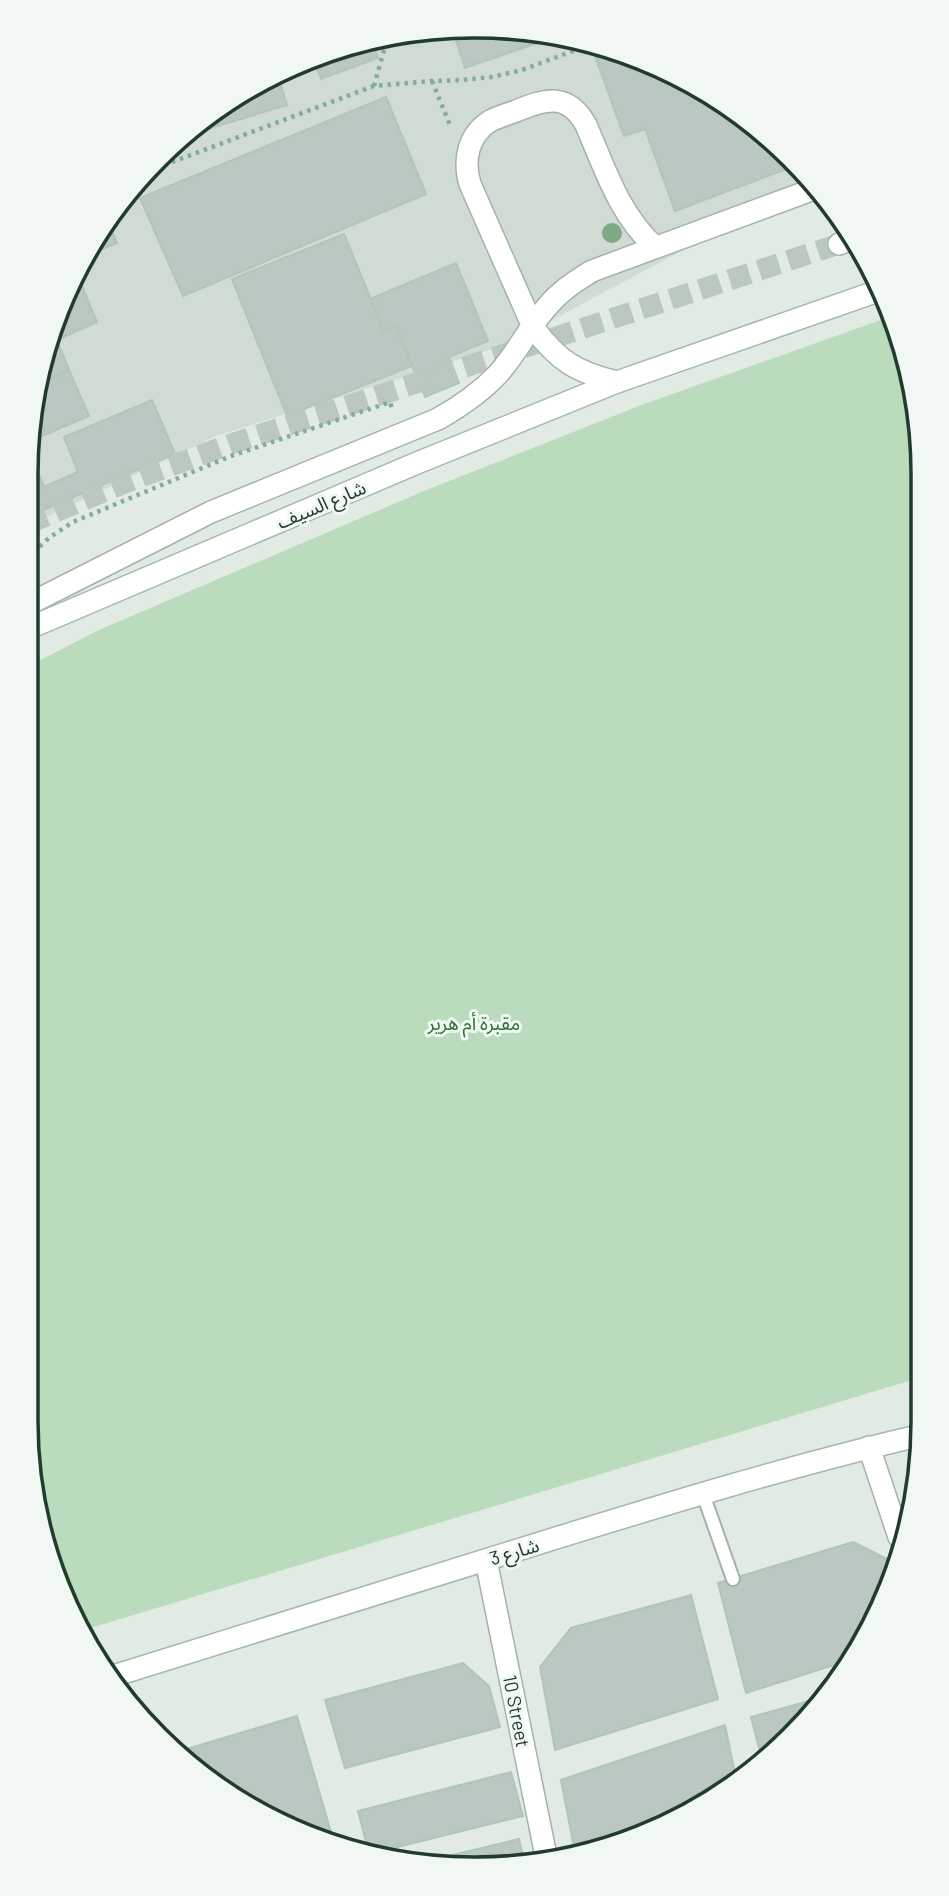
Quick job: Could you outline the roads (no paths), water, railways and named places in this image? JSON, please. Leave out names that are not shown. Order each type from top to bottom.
[{"type":"street","points":[[617,382],[592,376],[569,364],[548,348],[533,327],[470,184],[466,162],[470,146],[478,132],[491,121],[540,101],[562,102],[572,107],[586,125],[622,207],[637,229],[655,247]]},
{"type":"street","name":"شارع السيف","points":[[38,599],[211,512],[438,419],[473,398],[500,371],[558,295],[592,271],[806,192]]},
{"type":"street","name":"شارع السيف","points":[[38,624],[417,463],[617,382],[871,294]]},
{"type":"street","name":"شارع 3","points":[[119,1674],[702,1494],[910,1438]]},
{"type":"street","points":[[869,1447],[897,1530]]},
{"type":"street","name":"10 Street","points":[[486,1560],[545,1852]]},
{"type":"lane","points":[[702,1494],[733,1579]]},
{"type":"tunnel","points":[[38,519],[132,480],[231,444],[839,244]]},
{"type":"park label","name":"مقبرة أم هرير","points":[[474,1022]]}]
